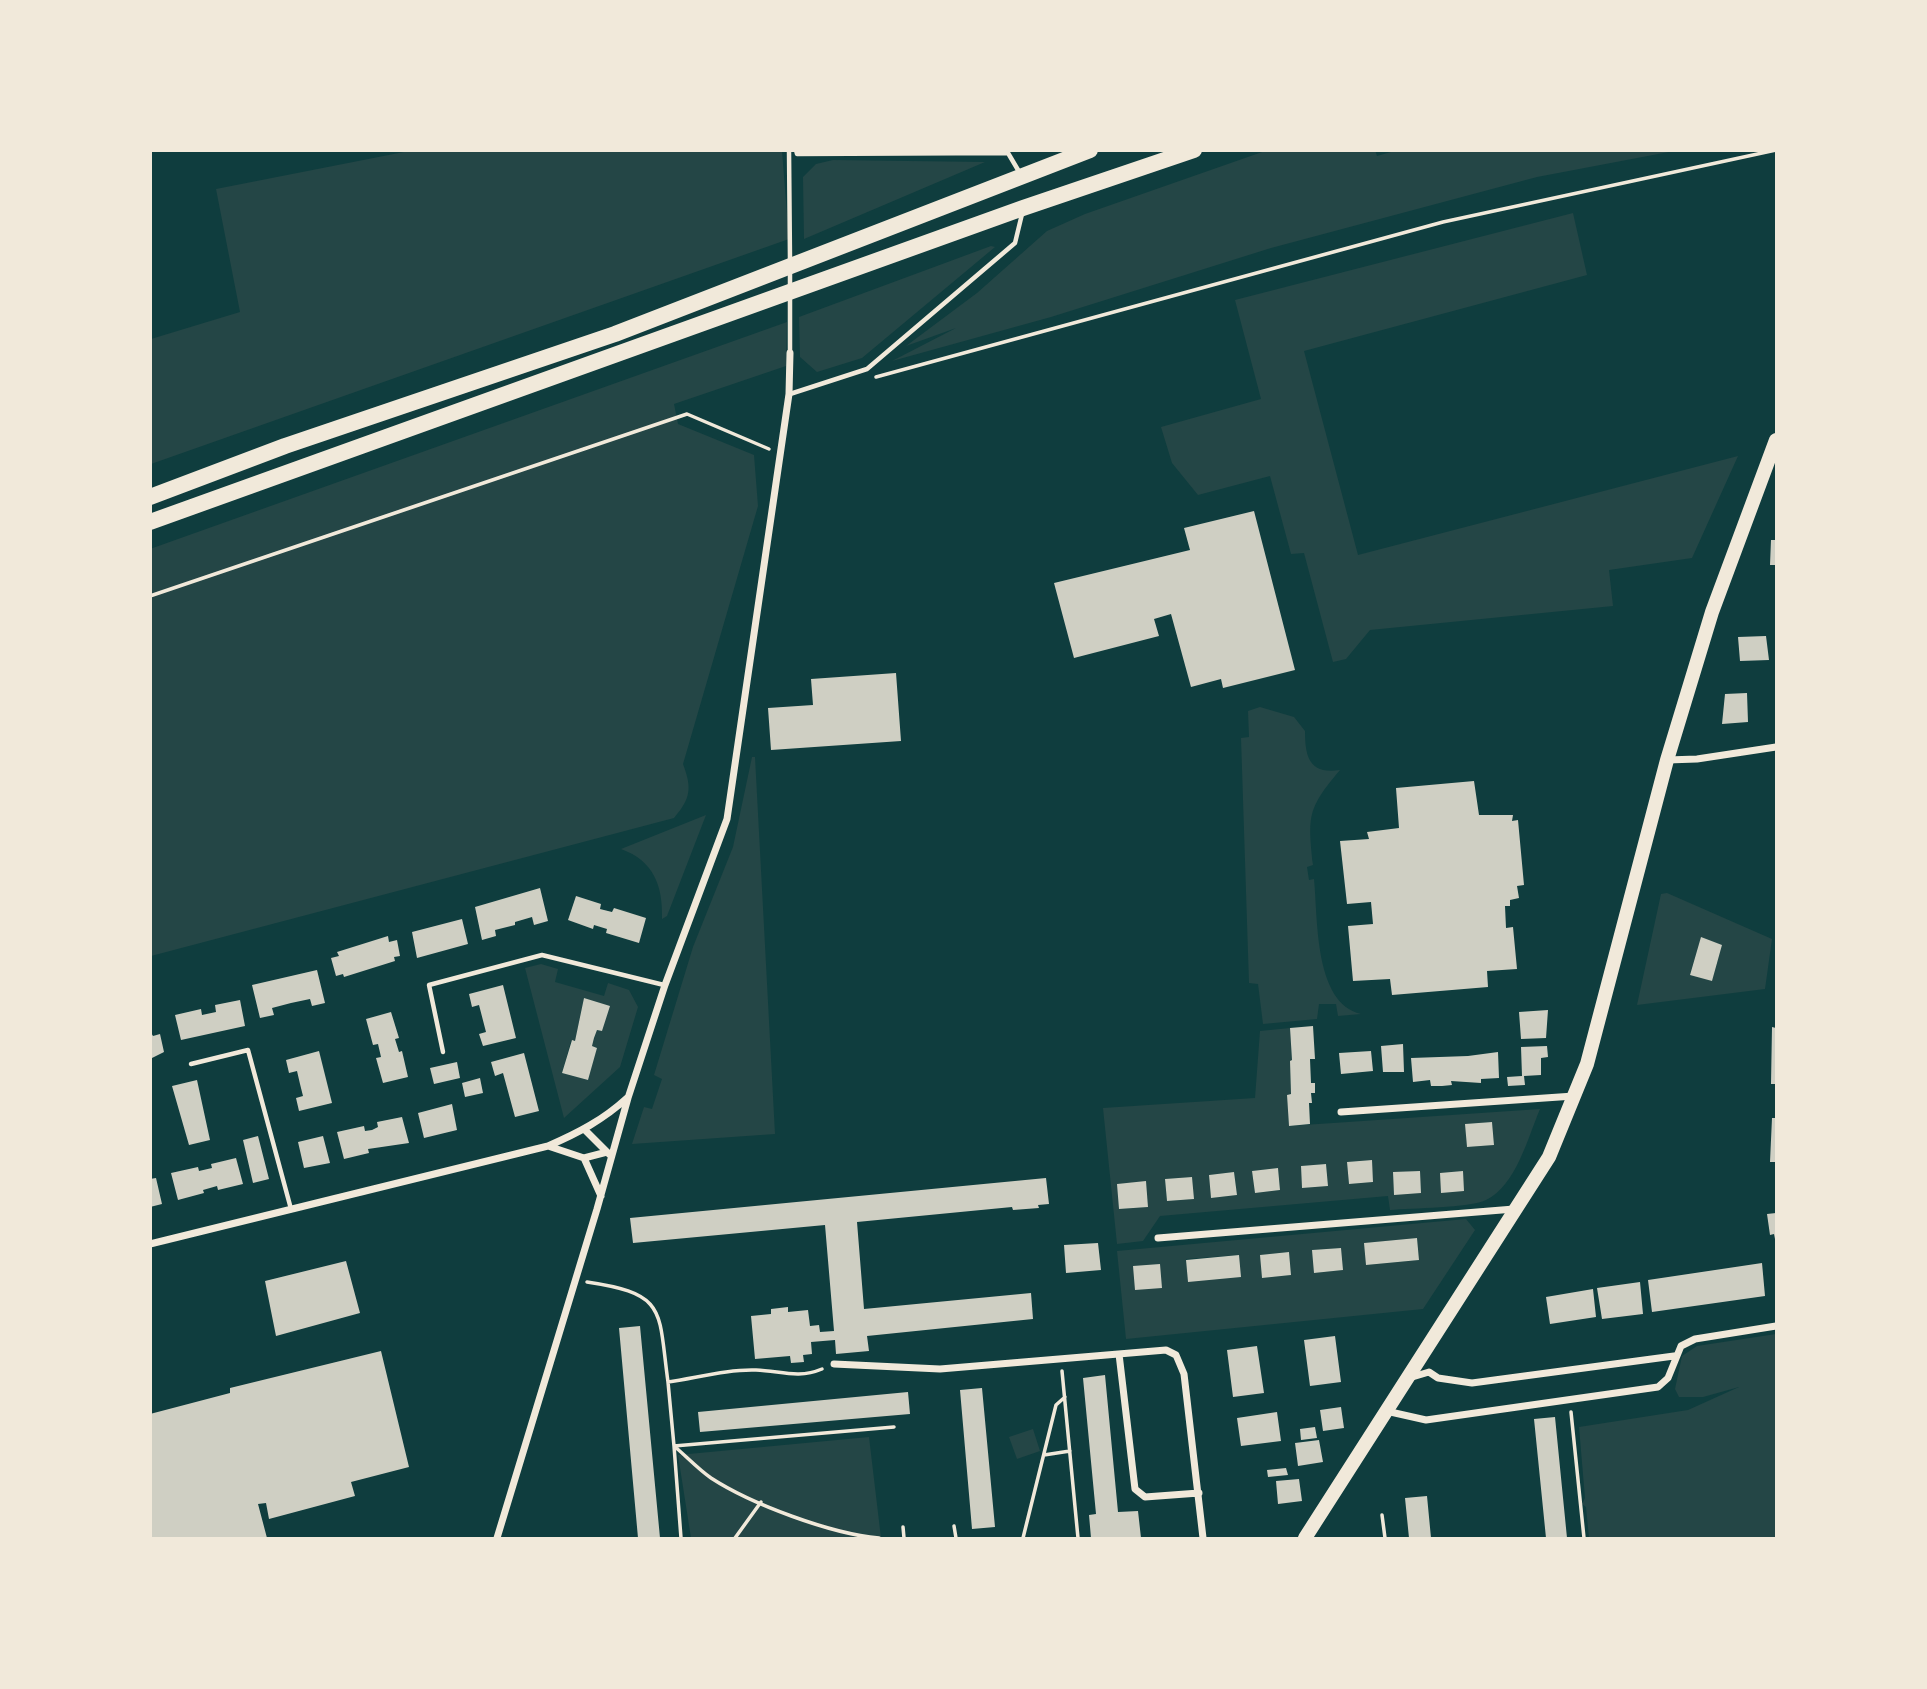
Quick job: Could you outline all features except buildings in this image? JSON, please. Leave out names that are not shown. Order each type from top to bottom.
[{"type":"highway","points":[[150,497],[285,446],[615,334],[1090,150]]},
{"type":"highway","points":[[1134,169],[1180,150]]},
{"type":"highway","points":[[150,522],[1023,208],[1194,150]]},
{"type":"main road","points":[[1305,1538],[1549,1157],[1587,1064],[1667,760],[1720,588],[1776,440]]},
{"type":"street","points":[[497,1538],[601,1196],[609,1154],[665,985],[727,819],[789,394],[790,353]]},
{"type":"street","points":[[1667,760],[1697,759],[1776,747]]},
{"type":"street","points":[[1341,1112],[1574,1096]]},
{"type":"street","points":[[150,1244],[548,1146],[608,1116],[628,1098]]},
{"type":"street","points":[[584,1130],[609,1154]]},
{"type":"street","points":[[548,1146],[584,1158],[609,1154]]},
{"type":"street","points":[[584,1158],[601,1196]]},
{"type":"street","points":[[1158,1238],[1515,1209]]},
{"type":"street","points":[[1386,1411],[1426,1420],[1658,1387],[1668,1378],[1674,1356],[1681,1346],[1695,1339],[1776,1326]]},
{"type":"street","points":[[834,1364],[940,1369],[1166,1350],[1176,1355],[1184,1374],[1203,1538]]},
{"type":"street","points":[[1119,1354],[1135,1489],[1145,1497],[1199,1493]]},
{"type":"street","points":[[1407,1379],[1429,1372],[1438,1378],[1472,1383],[1674,1356]]},
{"type":"lane","points":[[789,150],[790,353]]},
{"type":"lane","points":[[796,150],[797,154],[1008,153],[1021,175]]},
{"type":"lane","points":[[789,394],[867,369],[1015,243],[1023,208]]},
{"type":"lane","points":[[443,1052],[429,985],[542,955],[665,985]]},
{"type":"lane","points":[[191,1064],[248,1050],[291,1210]]},
{"type":"path","points":[[867,380],[1443,222],[1776,150]]},
{"type":"path","points":[[150,596],[687,414],[780,453]]},
{"type":"path","points":[[575,1281],[639,1293],[658,1314],[668,1382],[681,1538]]},
{"type":"path","points":[[1060,1359],[1078,1538]]},
{"type":"path","points":[[668,1382],[755,1370],[792,1376],[809,1375],[834,1364]]},
{"type":"path","points":[[1023,1538],[1056,1405],[1065,1397]]},
{"type":"path","points":[[1570,1398],[1584,1538]]},
{"type":"path","points":[[674,1446],[894,1427]]},
{"type":"path","points":[[674,1446],[711,1478],[761,1502],[831,1530],[879,1538]]},
{"type":"path","points":[[1044,1455],[1070,1451]]},
{"type":"path","points":[[736,1538],[761,1502]]},
{"type":"path","points":[[1382,1515],[1385,1538]]},
{"type":"path","points":[[903,1527],[904,1538]]},
{"type":"path","points":[[954,1527],[956,1538]]},
{"type":"shaded area","points":[[1375,150],[1377,156],[1398,150],[1674,151],[1537,177],[1271,248],[1051,317],[892,361],[956,328],[906,346],[977,293],[1047,231],[1085,214],[1265,151]]},
{"type":"shaded area","points":[[409,151],[782,151],[789,239],[151,464],[151,339],[240,312],[216,189]]},
{"type":"shaded area","points":[[833,160],[985,162],[804,239],[803,177],[816,164]]},
{"type":"shaded area","points":[[1573,213],[1587,275],[1304,351],[1358,555],[1738,456],[1692,558],[1609,570],[1613,606],[1370,630],[1346,659],[1333,662],[1304,553],[1291,554],[1270,476],[1198,495],[1172,463],[1161,427],[1261,399],[1235,300]]},
{"type":"shaded area","points":[[991,246],[995,247],[862,358],[817,372],[800,357],[799,317]]},
{"type":"shaded area","points":[[787,322],[786,366],[674,404],[678,424],[754,455],[758,506],[683,764],[689,786],[687,798],[674,818],[151,956],[150,549]]},
{"type":"shaded area","points":[[1260,707],[1294,717],[1305,731],[1306,748],[1311,762],[1321,770],[1340,770],[1321,794],[1312,814],[1310,835],[1313,865],[1307,867],[1309,880],[1314,879],[1318,936],[1327,977],[1334,994],[1346,1007],[1361,1014],[1338,1016],[1336,1004],[1319,1004],[1317,1019],[1263,1024],[1258,984],[1249,983],[1241,738],[1249,737],[1248,711]]},
{"type":"shaded area","points":[[752,757],[755,757],[775,1134],[632,1144],[644,1107],[652,1109],[662,1079],[654,1075],[693,947],[733,847]]},
{"type":"shaded area","points":[[706,815],[667,916],[662,919],[661,896],[654,876],[641,860],[621,849]]},
{"type":"shaded area","points":[[1667,893],[1772,939],[1765,989],[1637,1005],[1661,894]],"holes":[[[1701,938],[1722,945],[1712,981],[1690,974]]]},
{"type":"shaded area","points":[[541,964],[558,969],[555,982],[604,996],[608,983],[629,990],[638,1007],[620,1067],[564,1118],[525,968]],"holes":[[[584,998],[609,1006],[602,1031],[597,1030],[592,1046],[597,1048],[588,1080],[562,1073],[571,1041],[575,1041]]]},
{"type":"shaded area","points":[[1290,1028],[1292,1060],[1291,1094],[1287,1095],[1289,1126],[1540,1109],[1513,1172],[1496,1193],[1478,1203],[1390,1210],[1388,1196],[1160,1216],[1143,1241],[1117,1244],[1103,1108],[1255,1098],[1260,1031]],"holes":[[[1492,1122],[1494,1145],[1467,1147],[1466,1124]],[[1371,1160],[1373,1182],[1349,1184],[1347,1162]],[[1326,1164],[1328,1186],[1302,1188],[1301,1166]],[[1278,1168],[1280,1190],[1255,1193],[1252,1171]],[[1419,1171],[1421,1193],[1394,1194],[1393,1173]],[[1234,1172],[1237,1195],[1211,1198],[1209,1175]],[[1192,1177],[1193,1199],[1167,1201],[1165,1179]],[[1146,1182],[1148,1207],[1119,1209],[1118,1184]]]},
{"type":"shaded area","points":[[1466,1219],[1475,1230],[1423,1309],[1126,1339],[1117,1251]],"holes":[[[1417,1238],[1419,1260],[1367,1265],[1365,1243]],[[1340,1248],[1342,1270],[1315,1273],[1313,1250]],[[1289,1252],[1291,1275],[1262,1278],[1261,1255]],[[1239,1255],[1188,1282],[1186,1259]]]},
{"type":"shaded area","points":[[1776,1334],[1776,1538],[1589,1538],[1586,1507],[1582,1504],[1585,1498],[1579,1427],[1688,1410],[1739,1387],[1703,1397],[1679,1397],[1675,1389],[1682,1356],[1697,1346]]},
{"type":"shaded area","points":[[1033,1429],[1040,1451],[1017,1459],[1009,1437]]},
{"type":"shaded area","points":[[869,1437],[881,1538],[691,1538],[678,1455]]}]
